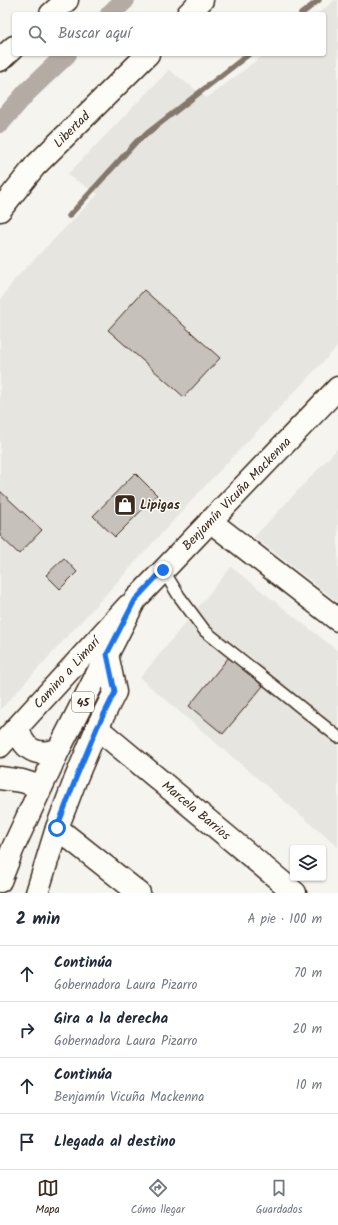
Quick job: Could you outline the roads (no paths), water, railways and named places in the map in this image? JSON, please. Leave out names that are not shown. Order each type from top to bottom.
[{"type":"street","points":[[53,12],[67,0]]},
{"type":"street","points":[[190,12],[202,0]]},
{"type":"street","points":[[0,60],[12,50]]},
{"type":"street","name":"Libertad","points":[[0,210],[35,166],[146,56]]},
{"type":"street","name":"Benjamín Vicuña Mackenna","points":[[135,600],[338,388]]},
{"type":"street","points":[[210,521],[338,620]]},
{"type":"street","name":"45","points":[[0,881],[13,848],[59,749],[135,600]]},
{"type":"street","name":"Camino a Limarí","points":[[0,746],[135,600]]},
{"type":"street","points":[[37,893],[57,828],[76,778],[97,728],[115,692],[107,654]]},
{"type":"street","points":[[19,726],[21,738],[29,748],[41,753],[47,753],[59,749]]},
{"type":"street","name":"Marcela Barrios","points":[[97,728],[295,893]]},
{"type":"street","points":[[0,778],[22,781],[41,787]]},
{"type":"street","points":[[57,828],[139,893]]},
{"type":"lane","points":[[163,570],[179,596],[205,631],[338,737]]},
{"type":"waterway","points":[[112,12],[125,0]]},
{"type":"waterway","points":[[304,12],[319,0]]},
{"type":"waterway","points":[[0,123],[27,92],[65,56]]},
{"type":"waterway","points":[[69,216],[136,142],[246,56]]},
{"type":"place","name":"Lipigas","points":[[125,505]]}]
